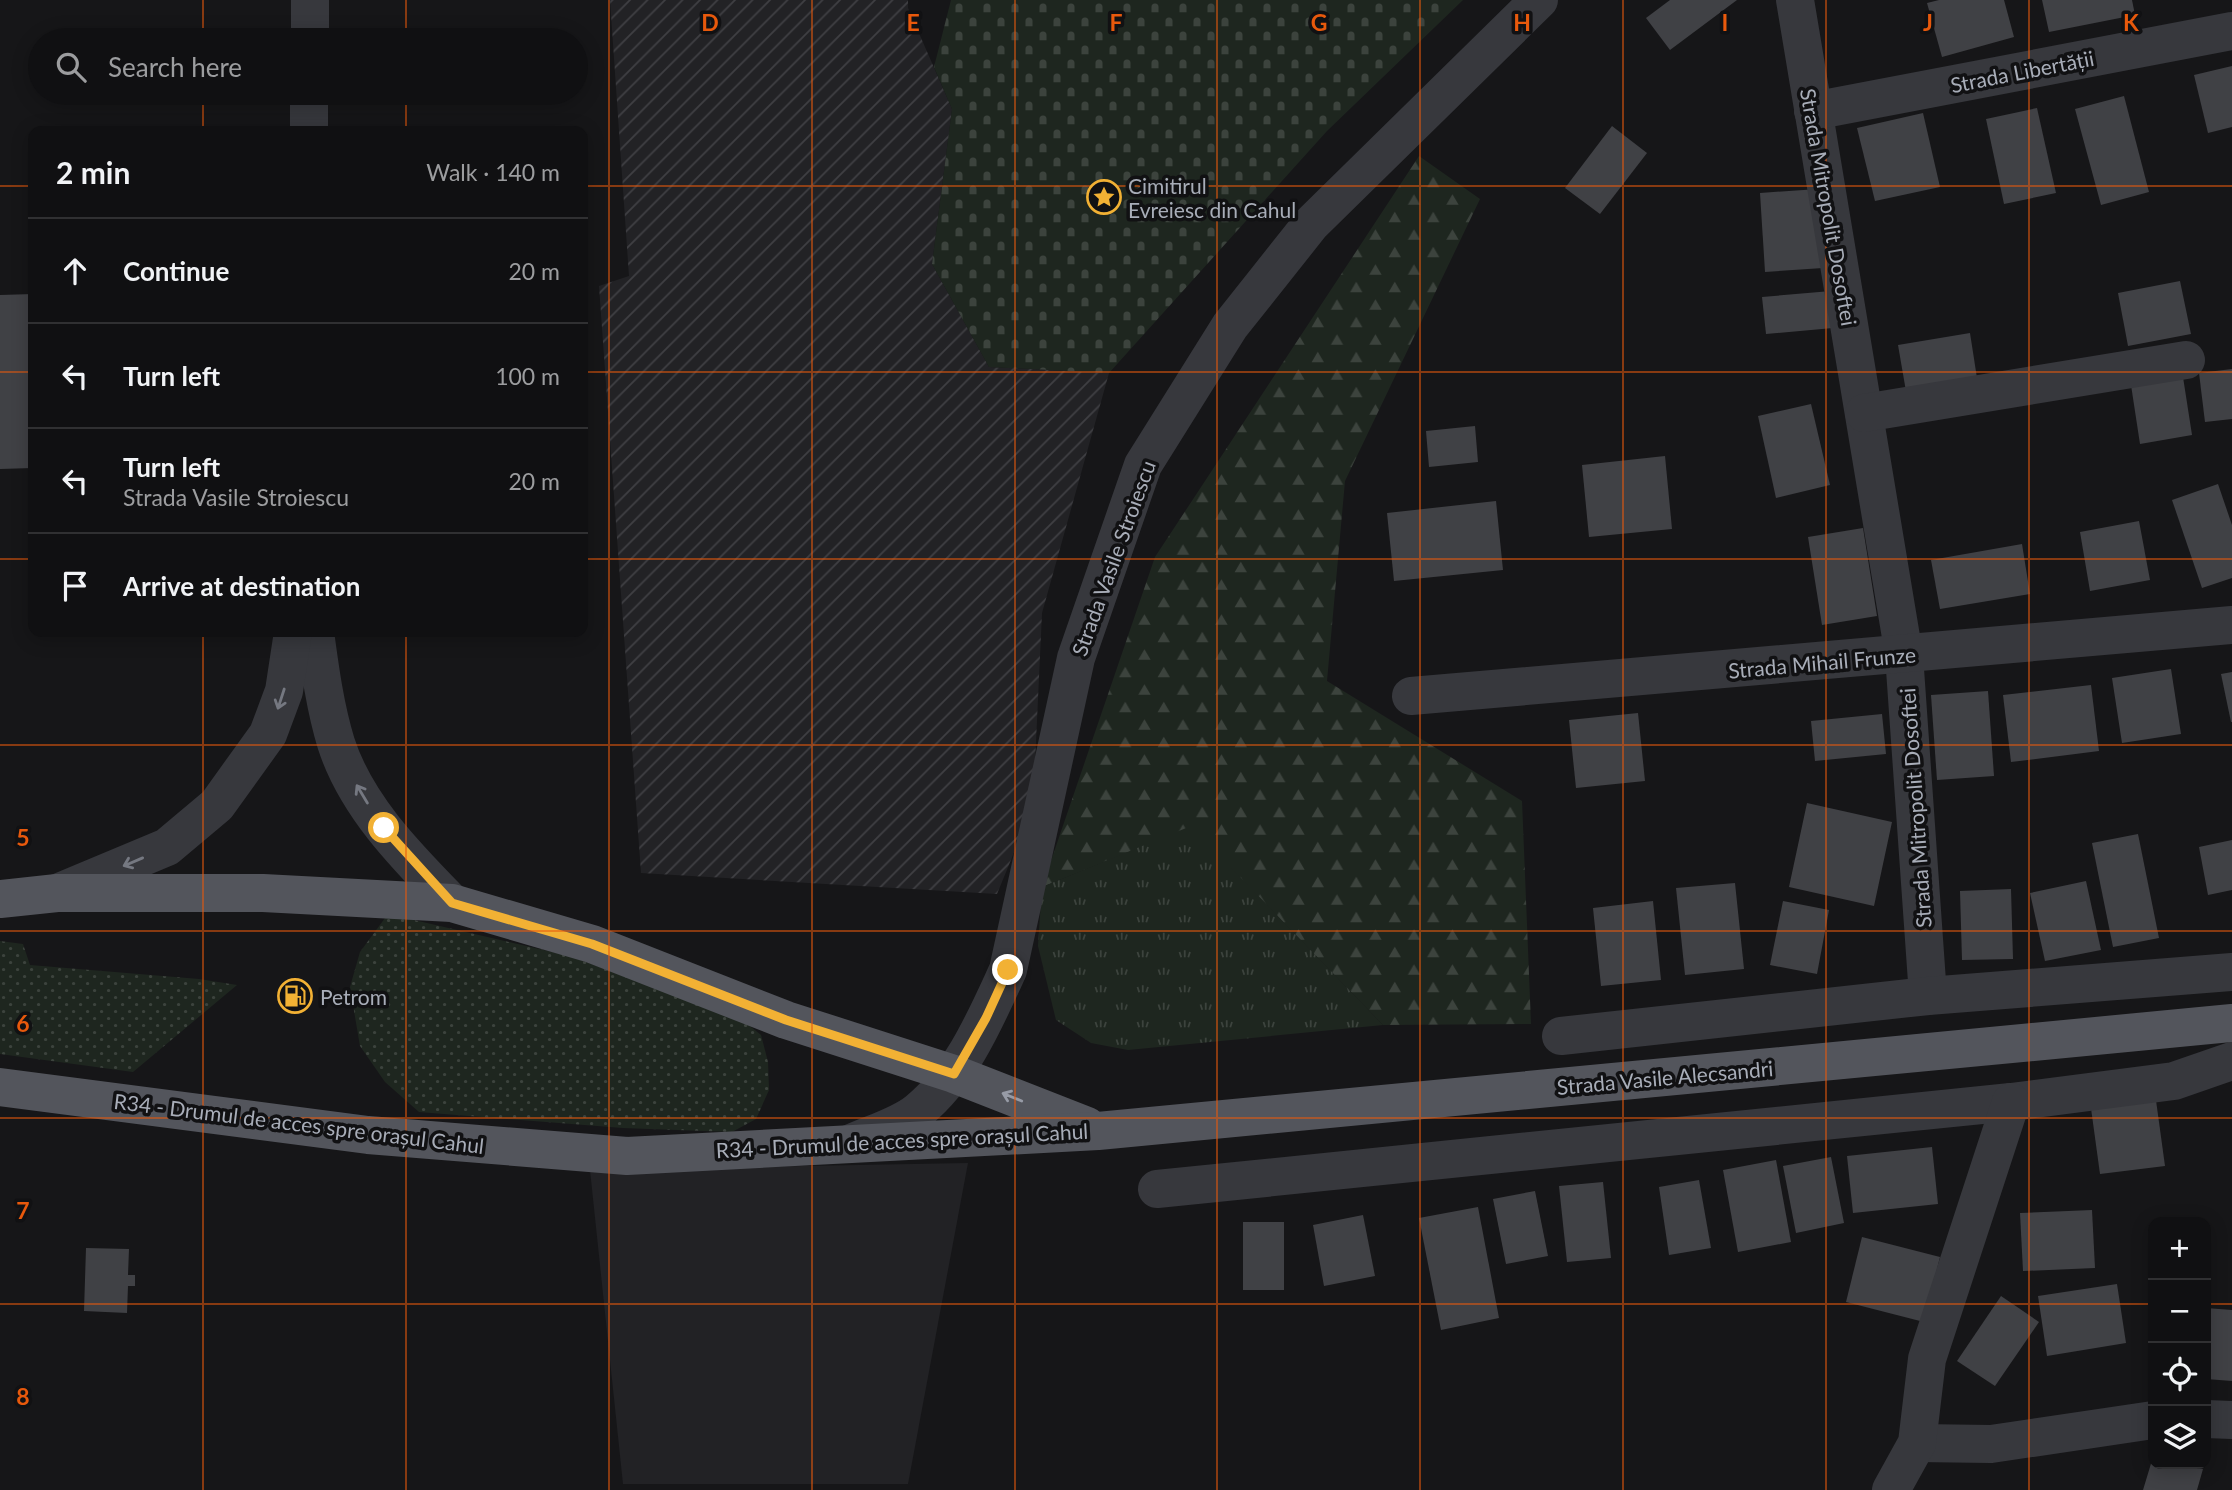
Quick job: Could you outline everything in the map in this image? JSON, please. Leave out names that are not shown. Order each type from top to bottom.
[{"type":"main road","name":"R34 - Drumul de acces spre orașul Cahul","points":[[0,899],[57,893],[263,893],[452,903],[592,944],[786,1020],[954,1074],[1098,1131]]},
{"type":"main road","name":"Strada Vasile Alecsandri","points":[[1098,1131],[2232,1023]]},
{"type":"main road","name":"R34 - Drumul de acces spre orașul Cahul","points":[[0,1087],[368,1135],[628,1156],[1098,1131]]},
{"type":"street","points":[[310,0],[310,28]]},
{"type":"street","name":"Strada Vasile Stroiescu","points":[[849,1143],[917,1112],[954,1074],[986,1018],[1008,970],[1076,658],[1143,465],[1230,326],[1311,224],[1539,0]]},
{"type":"street","name":"Strada Mitropolit Dosoftei","points":[[1795,0],[1904,655],[1928,996]]},
{"type":"street","name":"Strada Libertății","points":[[1813,111],[2232,31]]},
{"type":"street","points":[[309,105],[309,126]]},
{"type":"street","points":[[1864,413],[2186,360]]},
{"type":"street","name":"Strada Mihail Frunze","points":[[1411,696],[2232,625]]},
{"type":"street","points":[[57,893],[167,847],[217,804],[268,734],[284,691],[292,637]]},
{"type":"street","points":[[316,637],[323,690],[337,745],[360,792],[384,828],[452,903]]},
{"type":"street","points":[[1561,1036],[1928,996],[2232,972]]},
{"type":"street","points":[[1157,1189],[2011,1102],[2174,1081],[2232,1061]]},
{"type":"street","points":[[1891,1490],[1917,1443],[1927,1359],[2011,1102]]},
{"type":"street","points":[[2211,1419],[2232,1420]]},
{"type":"street","points":[[1917,1443],[1992,1444],[2148,1421]]},
{"type":"shaded area","points":[[610,0],[908,0],[908,8],[952,109],[932,264],[989,367],[1109,373],[1042,613],[1033,806],[997,894],[641,873],[599,286],[629,276]]},
{"type":"shaded area","points":[[968,1163],[908,1484],[623,1484],[590,1170]]},
{"type":"green space","name":"Cimitirul Evreiesc din Cahul","points":[[951,0],[1463,0],[1327,131],[1109,373],[989,367],[932,264],[952,109],[934,67]]},
{"type":"green space","points":[[1419,156],[1480,199],[1345,481],[1327,681],[1522,801],[1531,1024],[1383,1025],[1191,827],[1042,887],[1155,557]]},
{"type":"green space","points":[[1191,826],[1383,1025],[1128,1050],[1091,1043],[1056,1020],[1038,946],[1042,887]]},
{"type":"green space","points":[[388,914],[570,956],[745,1022],[761,1035],[768,1062],[769,1090],[756,1119],[732,1132],[623,1128],[419,1112],[385,1082],[360,1046],[350,987],[360,952]]},
{"type":"green space","points":[[0,941],[23,944],[30,965],[199,979],[237,985],[133,1072],[0,1054]]},
{"type":"building","points":[[1670,0],[1737,0],[1670,50],[1646,18]]},
{"type":"building","points":[[1939,0],[2004,0],[2014,37],[1942,57],[1927,3]]},
{"type":"building","points":[[2042,0],[2132,0],[2135,15],[2049,32]]},
{"type":"building","points":[[2232,66],[2232,127],[2208,133],[2194,75]]},
{"type":"building","points":[[2124,96],[2149,192],[2101,205],[2075,109]]},
{"type":"building","points":[[2037,108],[2056,193],[2004,204],[1986,119]]},
{"type":"building","points":[[1923,113],[1940,187],[1875,201],[1857,128]]},
{"type":"building","points":[[1612,126],[1647,153],[1600,214],[1565,188]]},
{"type":"building","points":[[1818,189],[1823,268],[1765,272],[1760,193]]},
{"type":"building","points":[[2180,281],[2191,334],[2128,346],[2118,293]]},
{"type":"building","points":[[1831,291],[1833,328],[1766,334],[1762,297]]},
{"type":"building","points":[[28,294],[28,468],[0,469],[0,295]]},
{"type":"building","points":[[1970,333],[1979,391],[1908,403],[1898,345]]},
{"type":"building","points":[[2232,369],[2232,419],[2205,422],[2199,373]]},
{"type":"building","points":[[2183,377],[2192,435],[2140,444],[2131,385]]},
{"type":"building","points":[[1811,404],[1830,485],[1776,498],[1758,416]]},
{"type":"building","points":[[1475,426],[1478,462],[1429,467],[1426,431]]},
{"type":"building","points":[[1665,456],[1672,529],[1589,537],[1582,465]]},
{"type":"building","points":[[2218,484],[2232,525],[2232,578],[2202,588],[2172,500]]},
{"type":"building","points":[[1496,501],[1503,570],[1394,581],[1387,513]]},
{"type":"building","points":[[2139,521],[2150,580],[2090,591],[2080,532]]},
{"type":"building","points":[[1863,528],[1877,616],[1822,625],[1808,537]]},
{"type":"building","points":[[2022,544],[2030,594],[1940,609],[1931,560]]},
{"type":"building","points":[[2171,669],[2181,734],[2122,743],[2112,678]]},
{"type":"building","points":[[2232,672],[2232,722],[2231,722],[2221,674]]},
{"type":"building","points":[[2091,685],[2099,751],[2011,762],[2003,695]]},
{"type":"building","points":[[1988,691],[1994,776],[1937,780],[1931,695]]},
{"type":"building","points":[[1638,713],[1645,781],[1576,788],[1569,720]]},
{"type":"building","points":[[1882,714],[1886,754],[1815,761],[1811,721]]},
{"type":"building","points":[[1807,803],[1892,822],[1874,906],[1789,887]]},
{"type":"building","points":[[2138,834],[2159,938],[2113,947],[2092,843]]},
{"type":"building","points":[[2232,840],[2232,890],[2208,895],[2199,847]]},
{"type":"building","points":[[2086,881],[2101,950],[2045,961],[2030,893]]},
{"type":"building","points":[[1735,883],[1744,969],[1685,975],[1676,888]]},
{"type":"building","points":[[2011,889],[2013,959],[1962,960],[1960,891]]},
{"type":"building","points":[[1653,901],[1661,980],[1601,986],[1593,908]]},
{"type":"building","points":[[1783,901],[1829,910],[1817,974],[1770,965]]},
{"type":"building","points":[[2155,1093],[2165,1166],[2100,1174],[2090,1101]]},
{"type":"building","points":[[1932,1147],[1938,1204],[1853,1213],[1847,1156]]},
{"type":"building","points":[[1831,1157],[1844,1223],[1796,1233],[1783,1166]]},
{"type":"building","points":[[1776,1160],[1791,1242],[1738,1252],[1723,1170]]},
{"type":"building","points":[[1699,1180],[1711,1248],[1669,1255],[1659,1187]]},
{"type":"building","points":[[1603,1182],[1611,1258],[1567,1262],[1559,1186]]},
{"type":"building","points":[[1535,1191],[1548,1256],[1506,1264],[1493,1199]]},
{"type":"building","points":[[1478,1207],[1499,1318],[1441,1330],[1419,1218]]},
{"type":"building","points":[[2092,1210],[2095,1268],[2023,1271],[2020,1213]]},
{"type":"building","points":[[1363,1215],[1375,1276],[1324,1286],[1313,1225]]},
{"type":"building","points":[[1243,1222],[1284,1222],[1284,1290],[1243,1290]]},
{"type":"building","points":[[1862,1237],[1940,1257],[1924,1322],[1846,1302]]},
{"type":"building","points":[[86,1248],[129,1249],[128,1275],[135,1275],[135,1286],[128,1286],[127,1313],[84,1311]]},
{"type":"building","points":[[2117,1284],[2126,1343],[2047,1356],[2038,1296]]},
{"type":"building","points":[[2001,1296],[2039,1322],[1995,1386],[1957,1361]]},
{"type":"building","points":[[2211,1308],[2232,1310],[2232,1381],[2211,1379]]},
{"type":"building","points":[[2149,1469],[2203,1469],[2197,1490],[2143,1490]]},
{"type":"place","name":"Cimitirul Evreiesc din Cahul","points":[[1104,197]]},
{"type":"place","name":"Petrom","points":[[295,996]]},
{"type":"route","points":[[384,828],[452,903],[592,944],[786,1020],[954,1074],[986,1018],[1008,970]]}]
